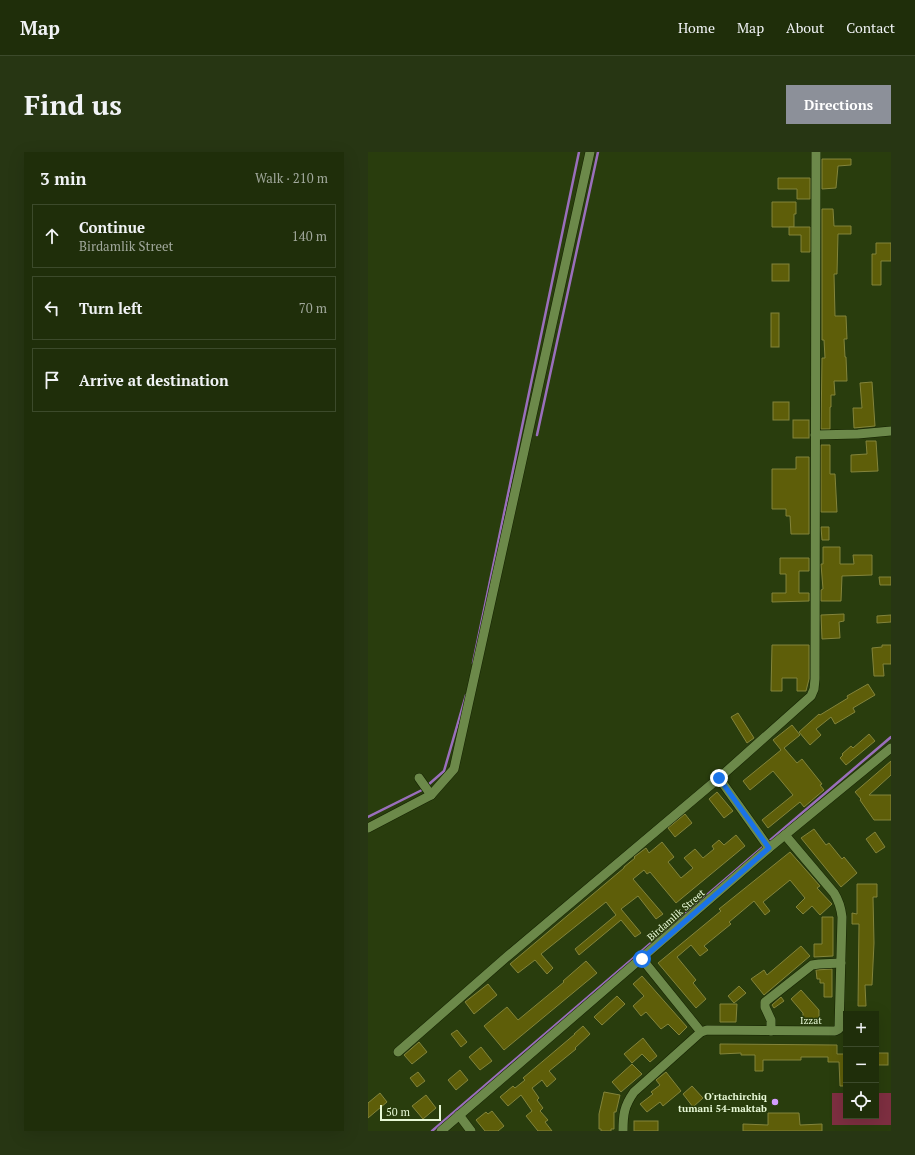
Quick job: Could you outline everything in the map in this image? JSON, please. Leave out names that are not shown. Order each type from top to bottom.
[{"type":"street","points":[[368,828],[431,796],[454,769],[590,152]]},
{"type":"street","points":[[398,1052],[509,955],[719,778],[805,703],[811,696],[816,679],[816,152]]},
{"type":"street","points":[[815,435],[858,434],[891,431]]},
{"type":"street","name":"Birdamlik Street","points":[[440,1131],[642,959],[769,848],[891,748]]},
{"type":"street","points":[[419,778],[431,796]]},
{"type":"street","points":[[719,778],[769,848]]},
{"type":"street","name":"Izzat","points":[[701,1032],[707,1030],[838,1030],[840,1026],[842,917],[838,899],[785,835]]},
{"type":"street","points":[[623,1131],[624,1111],[627,1101],[634,1092],[701,1032],[642,959]]},
{"type":"street","points":[[771,1031],[771,1020],[765,1007],[765,1002],[812,965],[842,963]]},
{"type":"street","points":[[459,1115],[472,1131]]},
{"type":"shaded area","points":[[832,1093],[843,1093],[843,1119],[879,1119],[879,1093],[891,1093],[891,1125],[832,1125]]},
{"type":"building","points":[[822,159],[851,159],[851,165],[838,166],[836,188],[822,189]]},
{"type":"building","points":[[778,178],[810,178],[810,199],[797,199],[797,189],[778,189]]},
{"type":"building","points":[[772,202],[796,202],[794,227],[772,227]]},
{"type":"building","points":[[822,209],[833,209],[834,226],[851,226],[851,234],[838,234],[837,274],[834,274],[835,316],[846,316],[847,339],[844,339],[847,381],[834,381],[835,395],[831,395],[830,429],[821,429],[822,358],[825,358],[824,340],[822,340]]},
{"type":"building","points":[[789,227],[810,227],[810,252],[801,252],[801,235],[789,235]]},
{"type":"building","points":[[876,243],[891,243],[891,261],[881,261],[881,285],[872,285],[872,254],[876,254]]},
{"type":"building","points":[[772,264],[789,264],[789,281],[772,281]]},
{"type":"building","points":[[771,313],[779,313],[779,347],[771,347]]},
{"type":"building","points":[[872,382],[875,426],[854,428],[853,408],[862,408],[860,383]]},
{"type":"building","points":[[773,402],[789,402],[789,420],[773,420]]},
{"type":"building","points":[[793,420],[809,420],[809,438],[793,438]]},
{"type":"building","points":[[866,441],[876,441],[878,471],[851,472],[851,455],[867,454]]},
{"type":"building","points":[[821,445],[830,445],[830,474],[835,474],[837,512],[821,512]]},
{"type":"building","points":[[796,457],[809,457],[809,534],[791,534],[790,516],[786,516],[786,509],[772,509],[772,469],[796,469]]},
{"type":"building","points":[[821,527],[829,527],[829,540],[822,540]]},
{"type":"building","points":[[823,547],[840,547],[840,564],[854,564],[853,555],[872,555],[872,575],[842,576],[841,601],[821,601],[821,590],[823,589],[821,564],[823,564]]},
{"type":"building","points":[[780,558],[809,558],[809,571],[799,571],[799,593],[809,593],[809,601],[772,602],[772,593],[786,593],[786,574],[780,574]]},
{"type":"building","points":[[879,577],[891,577],[891,585],[880,585]]},
{"type":"building","points":[[844,614],[844,621],[839,622],[840,638],[822,639],[821,615]]},
{"type":"building","points":[[891,615],[891,622],[877,623],[877,616]]},
{"type":"building","points":[[772,645],[809,645],[809,679],[806,691],[797,691],[797,678],[782,678],[782,691],[771,691]]},
{"type":"building","points":[[882,645],[891,645],[891,664],[883,664],[884,676],[874,676],[872,648],[882,647]]},
{"type":"building","points":[[868,684],[875,695],[853,708],[855,712],[835,724],[831,717],[816,729],[821,735],[810,745],[799,732],[819,714],[820,715],[848,698],[847,696]]},
{"type":"building","points":[[738,713],[754,738],[747,743],[731,717]]},
{"type":"building","points":[[792,725],[800,735],[784,748],[797,763],[802,759],[822,784],[820,785],[824,790],[804,807],[800,802],[768,828],[762,820],[793,795],[773,771],[750,790],[743,781],[781,750],[773,740]]},
{"type":"building","points":[[869,734],[875,741],[846,765],[840,758],[843,755],[842,754],[851,746],[853,748]]},
{"type":"building","points":[[891,761],[891,775],[869,795],[891,795],[891,820],[874,820],[855,792]]},
{"type":"building","points":[[717,792],[733,811],[724,818],[709,799]]},
{"type":"building","points":[[685,814],[692,823],[675,837],[668,828]]},
{"type":"building","points":[[814,829],[826,845],[829,843],[842,859],[844,857],[857,873],[841,887],[801,838]]},
{"type":"building","points":[[875,832],[885,847],[876,853],[866,839]]},
{"type":"building","points":[[736,835],[745,846],[676,903],[650,872],[647,874],[644,870],[633,879],[663,914],[656,919],[638,896],[621,909],[641,933],[635,937],[621,920],[579,955],[575,949],[616,915],[606,902],[541,954],[553,968],[547,974],[535,960],[518,973],[510,964],[646,848],[649,853],[662,842],[674,857],[668,862],[681,878],[693,868],[684,858],[695,849],[703,858],[714,849],[712,846],[719,840],[724,845]]},
{"type":"building","points":[[790,852],[820,886],[817,888],[832,904],[820,915],[812,906],[803,914],[796,907],[805,898],[790,880],[763,902],[770,911],[765,915],[754,901],[729,922],[731,924],[704,946],[708,950],[700,956],[691,945],[677,957],[696,980],[693,983],[706,999],[696,1008],[658,963],[721,911],[719,909]]},
{"type":"building","points":[[857,884],[877,884],[877,897],[873,897],[874,943],[872,985],[865,985],[866,1006],[858,1006],[859,924],[852,924],[852,913],[857,914]]},
{"type":"building","points":[[822,917],[833,917],[833,956],[814,957],[814,944],[822,944]]},
{"type":"building","points":[[801,946],[810,956],[764,995],[751,979],[764,970],[767,975]]},
{"type":"building","points":[[586,961],[597,973],[504,1050],[484,1026],[507,1007],[518,1020],[564,982],[563,981]]},
{"type":"building","points":[[832,969],[832,997],[824,997],[824,983],[820,983],[820,979],[817,979],[816,970]]},
{"type":"building","points":[[642,976],[687,1027],[679,1035],[668,1024],[661,1029],[646,1012],[641,1016],[633,1006],[644,996],[633,984]]},
{"type":"building","points":[[488,984],[497,995],[474,1014],[465,1002]]},
{"type":"building","points":[[739,986],[746,993],[734,1003],[728,996]]},
{"type":"building","points":[[801,990],[819,1010],[819,1021],[803,1021],[803,1013],[791,999]]},
{"type":"building","points":[[617,996],[625,1004],[602,1025],[594,1017]]},
{"type":"building","points":[[781,997],[784,1001],[774,1008],[772,1005]]},
{"type":"building","points":[[720,1004],[737,1004],[736,1022],[720,1022]]},
{"type":"building","points":[[583,1026],[590,1034],[575,1048],[576,1049],[549,1071],[556,1079],[547,1087],[542,1080],[532,1088],[539,1098],[537,1100],[543,1108],[540,1111],[548,1120],[545,1122],[552,1131],[538,1131],[526,1116],[532,1111],[521,1095],[508,1106],[500,1097],[513,1086],[515,1088],[525,1080],[523,1078]]},
{"type":"building","points":[[457,1030],[467,1042],[461,1047],[451,1034]]},
{"type":"building","points":[[643,1038],[657,1056],[650,1062],[642,1054],[632,1063],[624,1054]]},
{"type":"building","points":[[419,1042],[427,1052],[412,1064],[404,1055]]},
{"type":"building","points":[[720,1044],[837,1045],[837,1054],[843,1054],[843,1086],[840,1086],[839,1062],[828,1062],[828,1057],[801,1057],[801,1060],[763,1060],[763,1071],[755,1071],[755,1055],[741,1055],[741,1053],[720,1054]]},
{"type":"building","points":[[481,1047],[492,1061],[480,1070],[469,1057]]},
{"type":"building","points":[[879,1053],[888,1053],[888,1065],[879,1065]]},
{"type":"building","points":[[632,1064],[642,1074],[621,1092],[612,1082]]},
{"type":"building","points":[[460,1070],[468,1080],[456,1090],[448,1080]]},
{"type":"building","points":[[418,1072],[425,1081],[417,1087],[410,1078]]},
{"type":"building","points":[[666,1072],[681,1091],[663,1106],[660,1102],[647,1112],[640,1104],[653,1094],[651,1092],[660,1085],[656,1080]]},
{"type":"building","points":[[692,1086],[703,1098],[693,1107],[683,1094]]},
{"type":"building","points":[[604,1092],[620,1095],[616,1112],[614,1112],[614,1129],[611,1129],[611,1131],[601,1131],[601,1129],[599,1129],[599,1114]]},
{"type":"building","points":[[380,1093],[387,1102],[368,1118],[368,1103]]},
{"type":"building","points":[[426,1095],[436,1108],[423,1119],[412,1106]]},
{"type":"building","points":[[492,1111],[504,1126],[498,1131],[485,1131],[476,1120],[486,1112],[488,1114]]},
{"type":"building","points":[[768,1113],[799,1113],[800,1125],[822,1124],[822,1131],[743,1131],[743,1124],[768,1125]]},
{"type":"building","points":[[634,1121],[658,1121],[658,1131],[634,1131]]},
{"type":"waterway","points":[[473,663],[579,152]]},
{"type":"waterway","points":[[537,435],[598,152]]},
{"type":"waterway","points":[[428,785],[444,771],[466,695]]},
{"type":"waterway","points":[[768,842],[891,737]]},
{"type":"waterway","points":[[368,817],[424,789]]},
{"type":"waterway","points":[[432,1131],[765,845]]},
{"type":"place","name":"O'rtachirchiq tumani 54-maktab","points":[[775,1102]]},
{"type":"route","points":[[642,959],[769,848],[719,778]]}]
